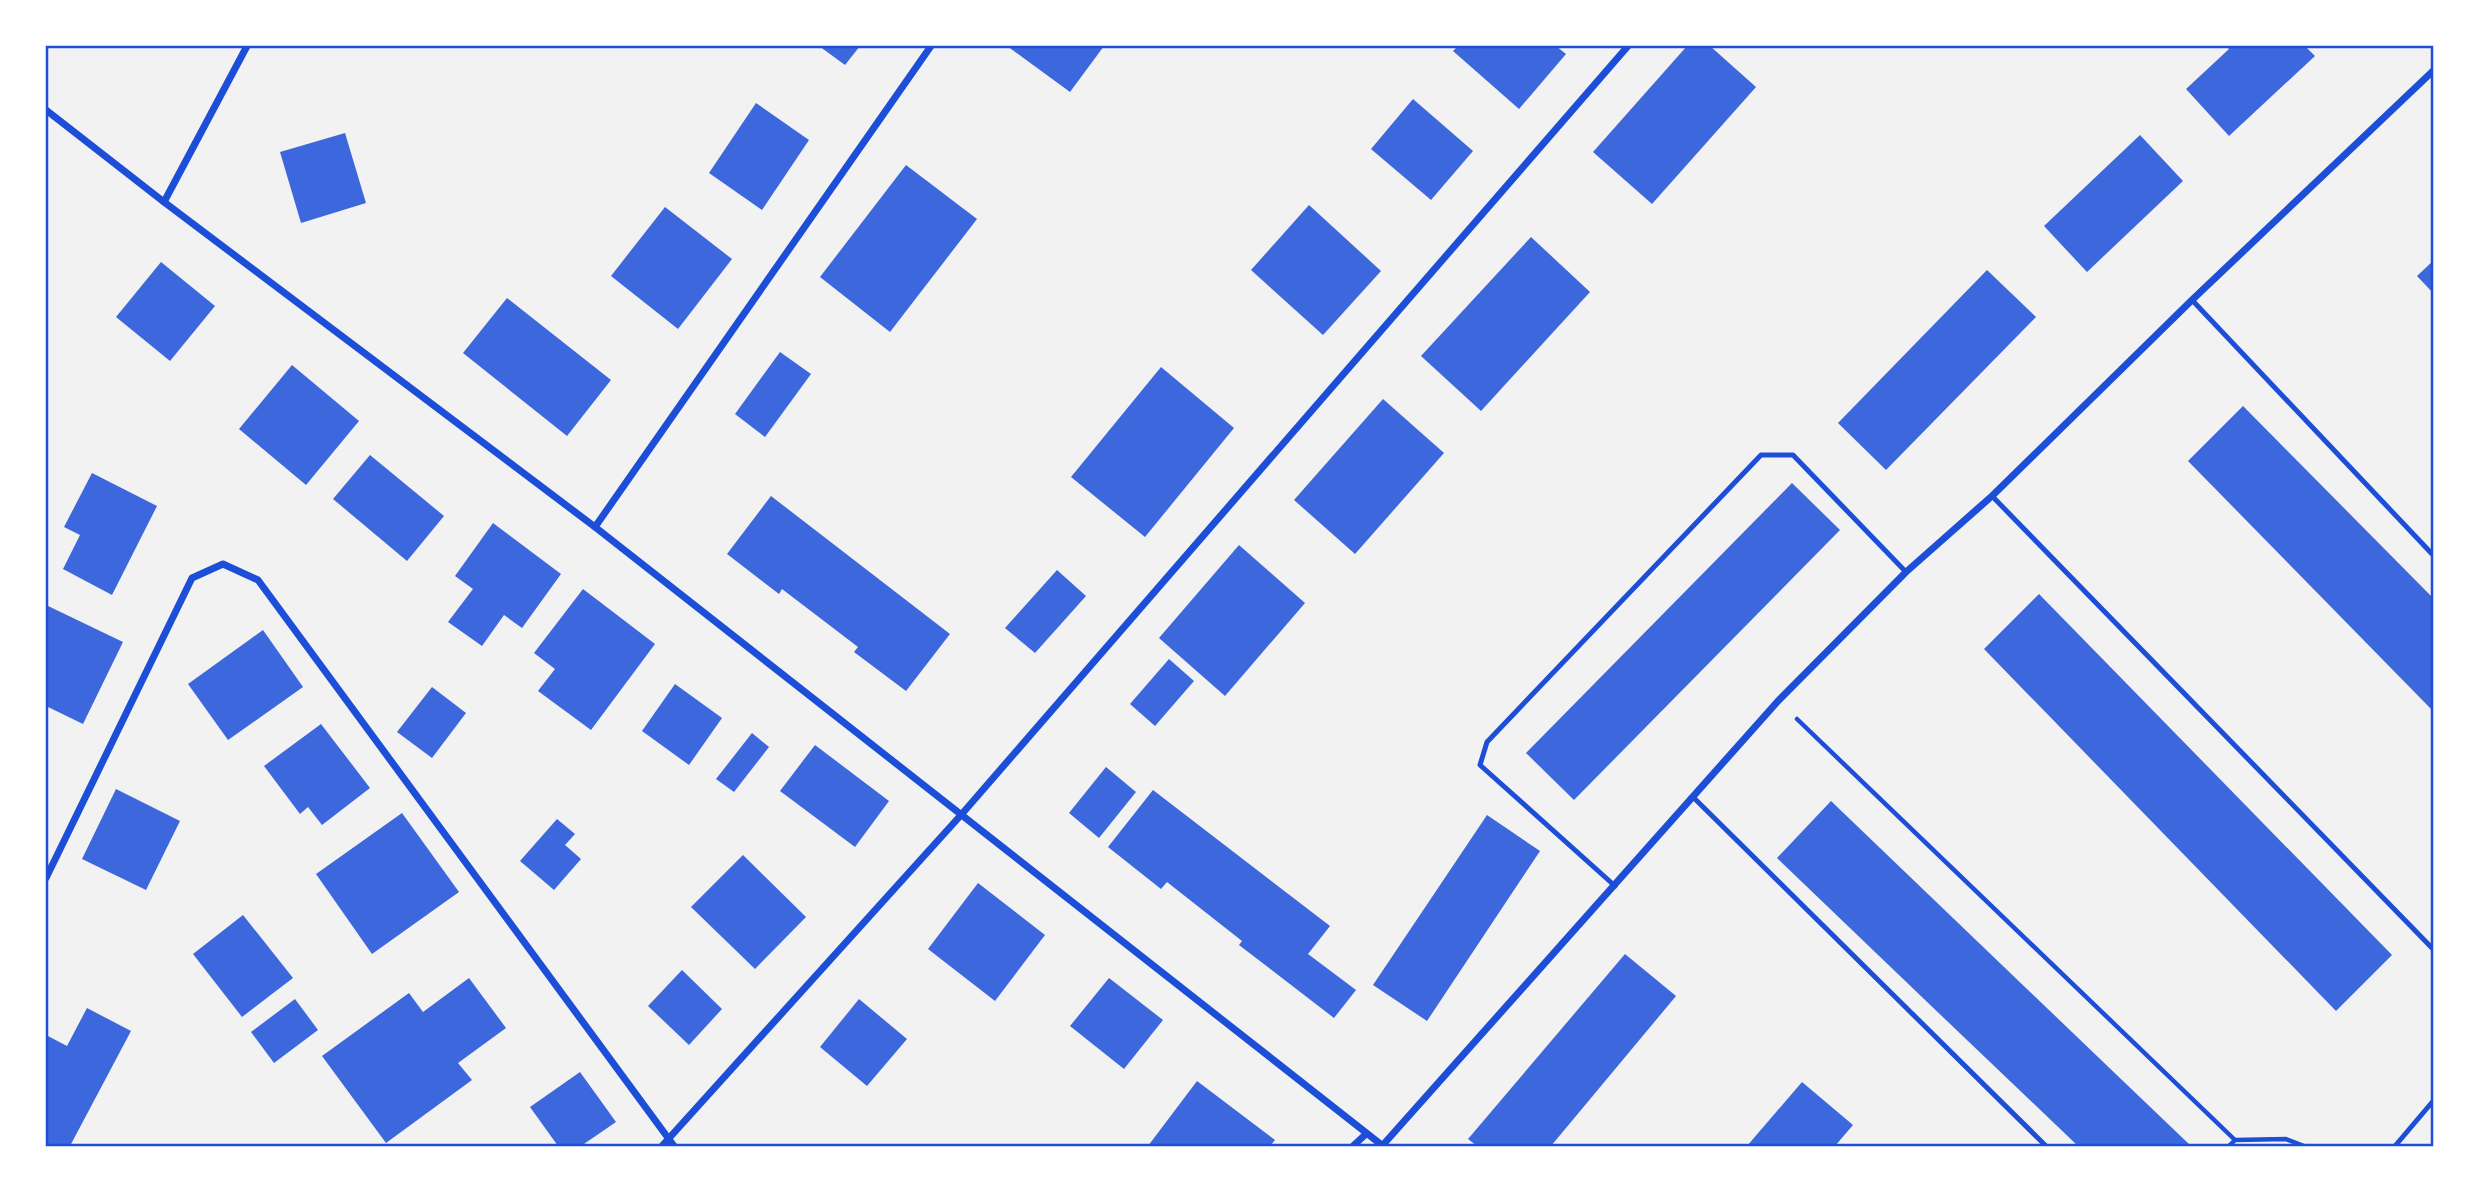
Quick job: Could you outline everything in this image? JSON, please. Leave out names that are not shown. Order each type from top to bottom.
[{"type":"street","points":[[164,202],[247,46]]},
{"type":"street","points":[[596,527],[931,46]]},
{"type":"street","points":[[662,1146],[671,1143],[961,815],[1628,46]]},
{"type":"street","points":[[46,110],[596,527],[1382,1146],[1778,701],[1906,572],[1992,496],[2192,300],[2434,70]]},
{"type":"street","points":[[46,878],[192,578],[223,564],[258,580],[671,1143]]},
{"type":"street","points":[[1353,1146],[1366,1133]]},
{"type":"lane","points":[[2192,300],[2434,556]]},
{"type":"lane","points":[[1615,886],[1480,765],[1487,742],[1761,455],[1793,455],[1906,572]]},
{"type":"lane","points":[[1992,496],[2434,950]]},
{"type":"lane","points":[[1693,797],[2046,1146]]},
{"type":"lane","points":[[2395,1146],[2434,1100]]},
{"type":"path","points":[[1778,701],[2235,1140]]},
{"type":"path","points":[[2229,1146],[2235,1140],[2286,1139],[2304,1146]]},
{"type":"building","points":[[819,46],[860,46],[845,65]]},
{"type":"building","points":[[1007,46],[1104,46],[1070,92]]},
{"type":"building","points":[[1458,46],[1556,46],[1566,54],[1519,109],[1453,51]]},
{"type":"building","points":[[1687,46],[1710,46],[1756,87],[1652,204],[1593,152]]},
{"type":"building","points":[[2226,46],[2305,46],[2315,56],[2229,136],[2186,89],[2229,49]]},
{"type":"building","points":[[1413,99],[1473,151],[1431,200],[1371,149]]},
{"type":"building","points":[[756,103],[809,140],[762,210],[709,173]]},
{"type":"building","points":[[345,133],[366,203],[301,223],[280,152]]},
{"type":"building","points":[[2140,135],[2183,181],[2087,272],[2044,226]]},
{"type":"building","points":[[906,165],[977,219],[890,332],[820,277]]},
{"type":"building","points":[[1309,205],[1381,271],[1323,335],[1251,270]]},
{"type":"building","points":[[665,207],[732,259],[678,329],[611,276]]},
{"type":"building","points":[[1531,237],[1590,292],[1481,411],[1421,356]]},
{"type":"building","points":[[2434,260],[2434,294],[2417,276]]},
{"type":"building","points":[[161,262],[215,306],[170,361],[116,317]]},
{"type":"building","points":[[1987,270],[2036,317],[1886,470],[1838,423]]},
{"type":"building","points":[[507,298],[611,380],[567,436],[463,353]]},
{"type":"building","points":[[780,352],[811,374],[765,437],[735,414]]},
{"type":"building","points":[[292,365],[359,421],[306,485],[239,429]]},
{"type":"building","points":[[1161,367],[1234,428],[1145,537],[1071,477]]},
{"type":"building","points":[[1383,399],[1444,453],[1355,554],[1294,500]]},
{"type":"building","points":[[2243,406],[2434,599],[2434,712],[2188,461]]},
{"type":"building","points":[[370,455],[444,516],[407,561],[333,499]]},
{"type":"building","points":[[92,473],[157,506],[112,595],[63,569],[80,535],[64,527]]},
{"type":"building","points":[[1792,483],[1840,530],[1574,800],[1526,753]]},
{"type":"building","points":[[771,496],[950,634],[906,691],[854,652],[858,647],[782,589],[779,594],[727,554]]},
{"type":"building","points":[[493,523],[561,574],[522,628],[504,615],[482,646],[448,622],[473,589],[455,576]]},
{"type":"building","points":[[1239,545],[1305,603],[1225,696],[1159,638]]},
{"type":"building","points":[[1057,570],[1086,596],[1035,653],[1005,628]]},
{"type":"building","points":[[583,589],[655,644],[591,730],[538,691],[555,669],[534,653]]},
{"type":"building","points":[[2039,594],[2392,955],[2336,1011],[1984,649]]},
{"type":"building","points":[[46,605],[123,642],[83,724],[46,706]]},
{"type":"building","points":[[263,630],[303,687],[228,740],[188,684]]},
{"type":"building","points":[[1169,659],[1194,681],[1155,726],[1130,704]]},
{"type":"building","points":[[675,684],[722,718],[689,765],[642,731]]},
{"type":"building","points":[[432,687],[466,713],[432,758],[397,732]]},
{"type":"building","points":[[321,724],[370,788],[322,825],[308,807],[300,814],[264,766]]},
{"type":"building","points":[[752,733],[769,747],[734,792],[716,779]]},
{"type":"building","points":[[815,745],[889,801],[855,847],[780,791]]},
{"type":"building","points":[[1106,767],[1136,792],[1099,838],[1069,813]]},
{"type":"building","points":[[116,789],[180,821],[146,890],[82,859]]},
{"type":"building","points":[[1153,790],[1330,926],[1308,954],[1356,990],[1334,1018],[1239,945],[1242,941],[1167,882],[1161,889],[1108,847]]},
{"type":"building","points":[[1831,801],[2191,1146],[2078,1146],[1924,999],[1777,858]]},
{"type":"building","points":[[402,813],[459,892],[372,954],[316,874]]},
{"type":"building","points":[[1487,815],[1540,851],[1427,1021],[1373,985]]},
{"type":"building","points":[[557,819],[575,834],[565,845],[581,859],[554,890],[520,861]]},
{"type":"building","points":[[743,855],[806,917],[755,969],[691,907]]},
{"type":"building","points":[[978,883],[1045,935],[995,1001],[928,949]]},
{"type":"building","points":[[243,915],[293,978],[242,1017],[193,954]]},
{"type":"building","points":[[1625,954],[1676,996],[1551,1146],[1477,1146],[1468,1139]]},
{"type":"building","points":[[682,970],[722,1009],[689,1045],[648,1006]]},
{"type":"building","points":[[469,978],[506,1028],[458,1063],[472,1080],[386,1143],[322,1056],[409,993],[423,1012]]},
{"type":"building","points":[[1109,978],[1163,1020],[1124,1069],[1070,1026]]},
{"type":"building","points":[[295,999],[318,1030],[274,1063],[251,1032]]},
{"type":"building","points":[[859,999],[907,1039],[867,1086],[820,1047]]},
{"type":"building","points":[[87,1008],[131,1031],[70,1146],[46,1146],[46,1035],[67,1046]]},
{"type":"building","points":[[580,1072],[616,1122],[581,1146],[558,1146],[530,1107]]},
{"type":"building","points":[[1197,1081],[1275,1140],[1270,1146],[1148,1146]]},
{"type":"building","points":[[1802,1082],[1853,1125],[1835,1146],[1747,1146]]}]
